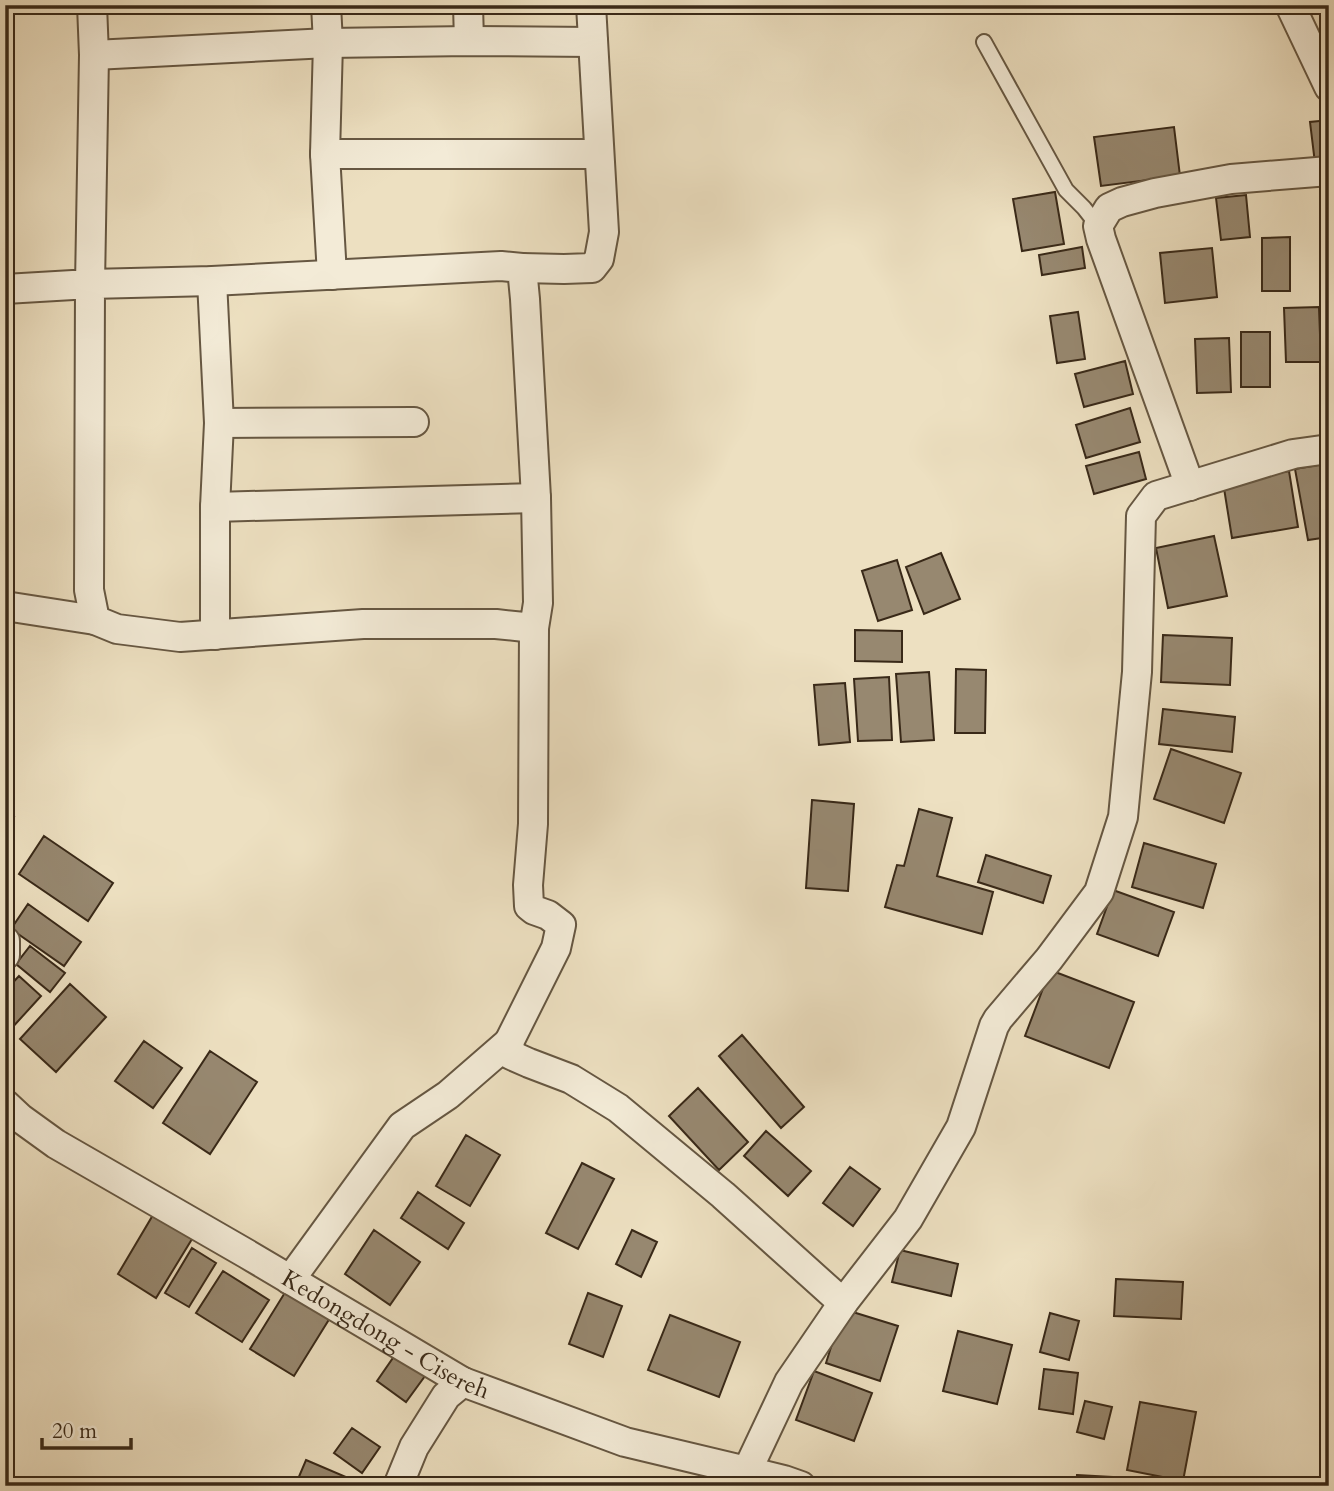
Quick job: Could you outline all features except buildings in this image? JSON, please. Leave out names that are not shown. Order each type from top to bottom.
[{"type":"street","points":[[92,5],[94,55],[89,590],[95,620]]},
{"type":"street","points":[[326,5],[328,43],[325,154],[332,275]]},
{"type":"street","points":[[468,5],[469,41]]},
{"type":"street","points":[[5,289],[501,266],[592,268],[598,259],[604,232],[591,5]]},
{"type":"street","points":[[1290,5],[1329,87]]},
{"type":"street","points":[[94,55],[328,43],[593,42]]},
{"type":"street","points":[[325,154],[599,154]]},
{"type":"street","points":[[1189,486],[1098,226],[1109,208],[1155,192],[1231,179],[1329,171]]},
{"type":"street","points":[[290,1280],[402,1126],[448,1095],[509,1042],[556,948],[561,925],[548,915],[528,906],[533,824],[534,628],[538,603],[536,498],[526,299],[522,268]]},
{"type":"street","points":[[212,281],[219,423],[215,507],[215,635]]},
{"type":"street","points":[[219,423],[414,422]]},
{"type":"street","points":[[747,1471],[789,1382],[843,1303],[908,1219],[961,1127],[998,1018],[1049,959],[1099,892],[1123,817],[1137,673],[1141,516],[1156,496],[1293,454],[1329,449]]},
{"type":"street","points":[[215,507],[536,498]]},
{"type":"street","points":[[5,606],[95,620],[117,629],[180,637],[363,624],[496,624],[534,628]]},
{"type":"street","points":[[5,941],[5,955]]},
{"type":"street","points":[[509,1042],[512,1055],[571,1079],[618,1108],[723,1195],[843,1303]]},
{"type":"street","name":"Kedongdong - Cisereh","points":[[5,1104],[56,1144],[463,1382],[625,1442],[801,1486]]},
{"type":"street","points":[[398,1486],[420,1437],[446,1396],[463,1382]]},
{"type":"lane","points":[[985,42],[1066,190],[1098,226]]}]
